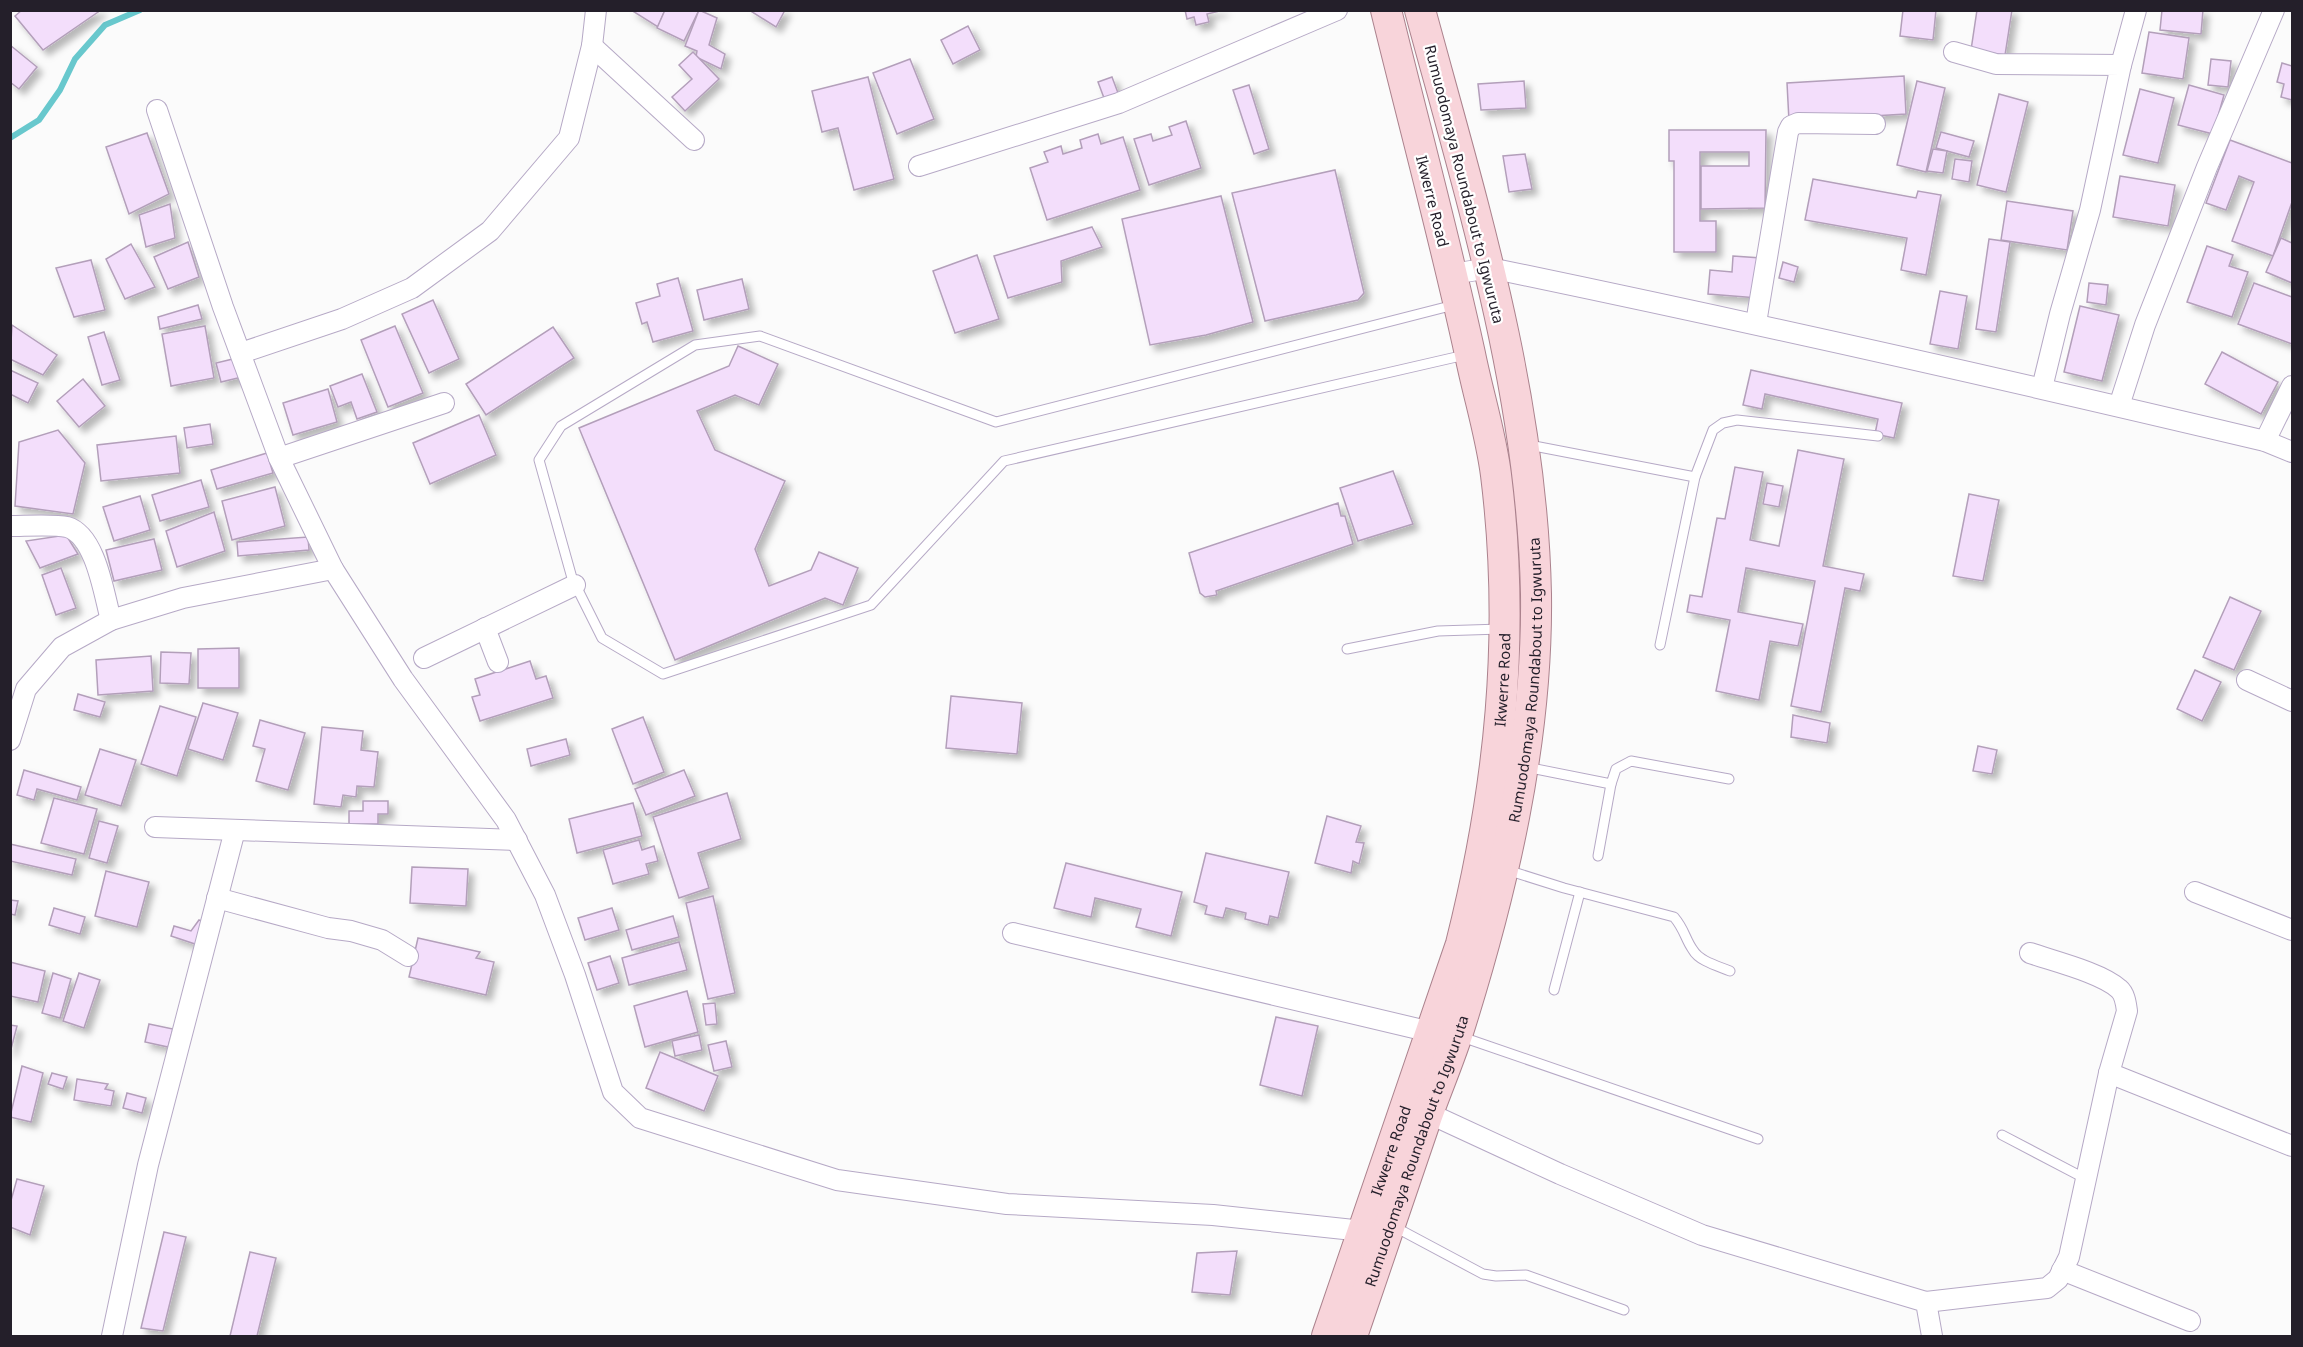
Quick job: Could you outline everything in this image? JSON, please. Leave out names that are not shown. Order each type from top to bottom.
[{"type":"main road","name":"Ikwerre Road","points":[[1327,1336],[1377,1228],[1444,1033],[1488,821],[1498,746],[1506,629],[1496,473],[1452,274],[1386,10]]},
{"type":"main road","name":"Rumuodomaya Roundabout to Igwuruta","points":[[1352,1336],[1377,1228],[1428,1113],[1444,1033],[1494,910],[1524,767],[1536,597],[1533,531],[1524,444],[1514,381],[1490,268],[1420,10]]},
{"type":"street","points":[[241,353],[342,319],[412,288],[490,231],[569,138],[592,46],[596,10]]},
{"type":"street","points":[[919,166],[1119,103],[1337,10]]},
{"type":"street","points":[[2042,388],[2060,314],[2090,210],[2121,65],[2136,10]]},
{"type":"street","points":[[2119,406],[2145,325],[2203,178],[2274,10]]},
{"type":"street","points":[[592,46],[694,140]]},
{"type":"street","points":[[1954,52],[1996,64],[2121,65]]},
{"type":"street","points":[[157,110],[223,307],[279,458],[333,569],[403,679],[506,820],[517,840],[545,895],[575,975],[613,1092],[640,1118],[837,1180],[1007,1204],[1213,1215],[1377,1228]]},
{"type":"street","points":[[1756,323],[1788,132],[1791,126],[1798,123],[1875,124]]},
{"type":"street","points":[[1452,274],[1490,268],[1756,323],[2265,441],[2292,452]]},
{"type":"street","points":[[2265,441],[2292,386]]},
{"type":"street","points":[[279,458],[444,403]]},
{"type":"street","points":[[10,526],[67,527],[83,536],[94,557],[111,620]]},
{"type":"street","points":[[10,740],[26,689],[62,647],[111,620],[183,598],[333,569]]},
{"type":"street","points":[[424,658],[575,585]]},
{"type":"street","points":[[485,628],[498,663]]},
{"type":"street","points":[[2247,680],[2292,701]]},
{"type":"street","points":[[155,827],[517,840]]},
{"type":"street","points":[[112,1336],[148,1165],[235,830]]},
{"type":"street","points":[[2195,892],[2292,930]]},
{"type":"street","points":[[218,898],[382,940],[408,956]]},
{"type":"street","points":[[1013,933],[1444,1033]]},
{"type":"street","points":[[1428,1113],[1560,1174],[1702,1235],[1926,1302],[2047,1288],[2058,1279],[2068,1257],[2109,1072],[2127,1011],[2126,1001],[2120,989],[2090,973],[2030,953]]},
{"type":"street","points":[[2109,1072],[2292,1146]]},
{"type":"street","points":[[2062,1270],[2190,1321]]},
{"type":"street","points":[[1926,1302],[1932,1336]]},
{"type":"lane","points":[[1459,304],[996,422],[760,336],[695,345],[561,426],[539,460],[575,585],[602,638],[663,674],[871,604],[1004,461],[1470,354]]},
{"type":"lane","points":[[1660,645],[1695,477],[1713,430],[1723,423],[1737,420],[1878,436]]},
{"type":"lane","points":[[1524,444],[1695,477]]},
{"type":"lane","points":[[1347,649],[1438,631],[1506,629]]},
{"type":"lane","points":[[1598,856],[1611,784],[1616,769],[1631,761],[1729,779]]},
{"type":"lane","points":[[1524,767],[1611,784]]},
{"type":"lane","points":[[1502,868],[1674,917],[1687,935],[1693,951],[1700,958],[1730,971]]},
{"type":"lane","points":[[1554,990],[1580,892]]},
{"type":"lane","points":[[1444,1033],[1758,1139]]},
{"type":"lane","points":[[2002,1136],[2086,1179]]},
{"type":"lane","points":[[1377,1228],[1483,1274],[1526,1275],[1624,1310]]},
{"type":"building","points":[[22,10],[101,10],[43,50],[15,16]]},
{"type":"building","points":[[631,10],[665,10],[658,27]]},
{"type":"building","points":[[665,10],[699,10],[684,41],[657,28]]},
{"type":"building","points":[[699,10],[717,18],[709,45],[725,54],[721,69],[696,57],[697,51],[685,46]]},
{"type":"building","points":[[749,10],[785,10],[776,27]]},
{"type":"building","points":[[1185,10],[1224,10],[1207,14],[1209,22],[1196,25],[1194,17],[1187,19]]},
{"type":"building","points":[[1903,10],[1936,10],[1933,40],[1900,36]]},
{"type":"building","points":[[1977,10],[2012,10],[2005,55],[1971,50]]},
{"type":"building","points":[[2162,10],[2203,10],[2201,34],[2160,30]]},
{"type":"building","points":[[968,26],[980,50],[953,64],[941,40]]},
{"type":"building","points":[[2149,32],[2189,38],[2183,79],[2142,73]]},
{"type":"building","points":[[10,45],[37,67],[19,89],[10,82]]},
{"type":"building","points":[[693,52],[719,79],[685,111],[672,97],[692,79],[679,65]]},
{"type":"building","points":[[910,59],[934,119],[897,134],[873,73]]},
{"type":"building","points":[[2211,59],[2231,61],[2228,87],[2208,85]]},
{"type":"building","points":[[2282,63],[2292,66],[2292,100],[2281,97],[2284,84],[2277,82]]},
{"type":"building","points":[[1904,76],[1906,114],[1789,121],[1787,83]]},
{"type":"building","points":[[868,77],[894,179],[854,190],[838,128],[822,132],[812,91]]},
{"type":"building","points":[[1112,77],[1118,93],[1104,98],[1098,82]]},
{"type":"building","points":[[1524,81],[1526,108],[1481,110],[1478,84]]},
{"type":"building","points":[[1917,81],[1945,88],[1926,172],[1897,165]]},
{"type":"building","points":[[1249,85],[1269,149],[1254,154],[1233,90]]},
{"type":"building","points":[[2189,85],[2224,95],[2213,134],[2178,125]]},
{"type":"building","points":[[2140,89],[2174,98],[2158,163],[2123,155]]},
{"type":"building","points":[[1999,94],[2028,102],[2006,192],[1977,185]]},
{"type":"building","points":[[1186,121],[1201,168],[1149,185],[1134,139],[1151,134],[1153,141],[1172,135],[1169,127]]},
{"type":"building","points":[[1669,130],[1766,130],[1765,208],[1701,209],[1701,166],[1749,166],[1749,152],[1700,152],[1700,221],[1716,221],[1716,252],[1674,252],[1674,161],[1669,161]]},
{"type":"building","points":[[1941,132],[1974,141],[1969,157],[1936,148]]},
{"type":"building","points":[[147,133],[169,194],[129,214],[106,147]]},
{"type":"building","points":[[1098,134],[1101,144],[1123,137],[1140,190],[1047,220],[1030,168],[1048,162],[1044,152],[1061,146],[1063,154],[1082,148],[1080,140]]},
{"type":"building","points":[[2230,140],[2292,163],[2292,202],[2273,256],[2232,241],[2254,182],[2239,176],[2226,210],[2206,203]]},
{"type":"building","points":[[1933,149],[1947,151],[1943,173],[1927,171]]},
{"type":"building","points":[[1525,154],[1532,189],[1509,192],[1503,156]]},
{"type":"building","points":[[1955,159],[1972,161],[1969,182],[1952,179]]},
{"type":"building","points":[[1335,170],[1364,293],[1358,300],[1265,321],[1232,193]]},
{"type":"building","points":[[2120,176],[2175,185],[2168,226],[2113,217]]},
{"type":"building","points":[[1813,179],[1916,198],[1918,191],[1941,195],[1926,275],[1901,270],[1907,238],[1805,220]]},
{"type":"building","points":[[1221,196],[1253,322],[1206,335],[1150,345],[1122,219]]},
{"type":"building","points":[[2007,201],[2073,211],[2067,250],[2001,240]]},
{"type":"building","points":[[170,204],[175,238],[146,247],[139,215]]},
{"type":"building","points":[[1092,227],[1102,247],[1061,261],[1062,282],[1008,298],[994,256]]},
{"type":"building","points":[[2281,238],[2292,243],[2292,283],[2266,272]]},
{"type":"building","points":[[1989,239],[2010,242],[1996,332],[1976,329]]},
{"type":"building","points":[[188,242],[199,277],[168,289],[154,257]]},
{"type":"building","points":[[131,244],[155,287],[125,299],[106,259]]},
{"type":"building","points":[[2207,246],[2233,255],[2229,266],[2248,272],[2232,317],[2187,302]]},
{"type":"building","points":[[977,255],[999,319],[955,333],[933,271]]},
{"type":"building","points":[[1733,256],[1761,258],[1758,298],[1708,294],[1710,270],[1732,272]]},
{"type":"building","points":[[91,260],[105,310],[74,317],[56,268]]},
{"type":"building","points":[[1783,262],[1798,267],[1794,282],[1779,278]]},
{"type":"building","points":[[678,278],[693,331],[653,342],[647,322],[642,324],[636,303],[660,296],[657,284]]},
{"type":"building","points":[[742,279],[749,309],[704,320],[697,290]]},
{"type":"building","points":[[2089,283],[2108,285],[2106,305],[2087,302]]},
{"type":"building","points":[[2254,283],[2292,297],[2292,344],[2238,324]]},
{"type":"building","points":[[1940,291],[1967,296],[1958,349],[1930,344]]},
{"type":"building","points":[[433,300],[459,359],[429,373],[402,314]]},
{"type":"building","points":[[198,305],[202,319],[160,329],[158,317]]},
{"type":"building","points":[[2080,306],[2119,315],[2102,381],[2064,372]]},
{"type":"building","points":[[12,325],[57,355],[43,375],[10,359]]},
{"type":"building","points":[[205,326],[214,378],[171,386],[162,334]]},
{"type":"building","points":[[395,326],[423,393],[388,407],[361,340]]},
{"type":"building","points":[[553,327],[574,358],[486,415],[466,384]]},
{"type":"building","points":[[104,332],[120,380],[102,385],[88,337]]},
{"type":"building","points":[[738,346],[778,364],[759,405],[735,395],[697,411],[715,450],[785,481],[755,549],[769,586],[811,570],[819,552],[858,568],[843,605],[825,598],[675,660],[579,428],[729,366]]},
{"type":"building","points":[[2222,352],[2278,382],[2261,414],[2205,384]]},
{"type":"building","points":[[237,358],[242,377],[221,382],[216,363]]},
{"type":"building","points":[[10,370],[38,383],[28,403],[10,394]]},
{"type":"building","points":[[1751,370],[1902,403],[1894,438],[1875,434],[1878,419],[1765,394],[1762,409],[1743,405]]},
{"type":"building","points":[[362,374],[377,412],[357,419],[351,402],[338,407],[330,386]]},
{"type":"building","points":[[83,379],[105,406],[79,427],[57,401]]},
{"type":"building","points":[[328,389],[337,422],[293,435],[283,403]]},
{"type":"building","points":[[479,415],[496,455],[430,484],[413,443]]},
{"type":"building","points":[[210,424],[213,444],[187,448],[184,428]]},
{"type":"building","points":[[58,430],[85,463],[73,514],[15,506],[19,442]]},
{"type":"building","points":[[176,436],[180,473],[101,481],[97,445]]},
{"type":"building","points":[[1798,450],[1844,459],[1823,566],[1864,574],[1860,591],[1845,588],[1821,712],[1791,706],[1815,581],[1746,568],[1738,612],[1803,624],[1798,646],[1770,641],[1759,700],[1716,691],[1730,620],[1687,612],[1690,595],[1702,597],[1717,518],[1725,519],[1735,467],[1763,472],[1750,540],[1779,546]]},
{"type":"building","points":[[267,453],[273,473],[217,489],[211,470]]},
{"type":"building","points":[[1393,471],[1413,524],[1358,541],[1340,488]]},
{"type":"building","points":[[201,480],[209,507],[160,521],[152,495]]},
{"type":"building","points":[[1767,483],[1783,486],[1779,507],[1763,504]]},
{"type":"building","points":[[275,487],[285,526],[232,540],[222,501]]},
{"type":"building","points":[[1969,494],[1999,500],[1983,581],[1953,576]]},
{"type":"building","points":[[140,496],[150,530],[114,541],[103,507]]},
{"type":"building","points":[[1338,503],[1341,516],[1345,516],[1353,544],[1216,591],[1217,595],[1205,597],[1200,593],[1189,553]]},
{"type":"building","points":[[214,512],[225,551],[177,567],[166,531]]},
{"type":"building","points":[[66,535],[78,554],[40,568],[26,541]]},
{"type":"building","points":[[308,537],[309,550],[238,556],[237,542]]},
{"type":"building","points":[[154,539],[162,570],[114,581],[106,550]]},
{"type":"building","points":[[61,568],[76,608],[56,615],[42,575]]},
{"type":"building","points":[[2230,597],[2261,611],[2234,670],[2203,657]]},
{"type":"building","points":[[239,648],[239,688],[198,688],[198,649]]},
{"type":"building","points":[[161,652],[191,653],[189,684],[160,683]]},
{"type":"building","points":[[151,656],[153,691],[98,695],[96,660]]},
{"type":"building","points":[[530,661],[536,679],[546,676],[553,698],[480,721],[472,697],[480,695],[475,679]]},
{"type":"building","points":[[2195,670],[2221,682],[2202,721],[2177,709]]},
{"type":"building","points":[[78,694],[105,702],[100,717],[74,710]]},
{"type":"building","points":[[951,696],[1022,703],[1017,754],[946,748]]},
{"type":"building","points":[[203,703],[238,713],[223,760],[188,749]]},
{"type":"building","points":[[160,706],[196,717],[177,776],[141,764]]},
{"type":"building","points":[[1793,715],[1830,723],[1827,743],[1791,737]]},
{"type":"building","points":[[643,717],[664,772],[633,784],[612,729]]},
{"type":"building","points":[[260,720],[305,733],[288,790],[256,781],[265,749],[253,746]]},
{"type":"building","points":[[322,727],[363,731],[361,750],[378,752],[374,787],[357,786],[356,797],[343,795],[341,807],[314,804]]},
{"type":"building","points":[[566,739],[570,755],[531,766],[527,749]]},
{"type":"building","points":[[1978,746],[1997,750],[1992,774],[1973,771]]},
{"type":"building","points":[[100,749],[136,760],[121,806],[85,795]]},
{"type":"building","points":[[24,770],[81,787],[77,800],[37,789],[34,800],[17,795]]},
{"type":"building","points":[[684,770],[695,796],[646,815],[635,789]]},
{"type":"building","points":[[727,793],[741,839],[698,853],[709,888],[679,898],[653,817]]},
{"type":"building","points":[[54,798],[97,809],[84,854],[41,843]]},
{"type":"building","points":[[363,801],[388,801],[388,814],[378,814],[378,824],[349,824],[349,811],[363,811]]},
{"type":"building","points":[[633,803],[642,836],[577,853],[569,819]]},
{"type":"building","points":[[1327,816],[1361,826],[1356,842],[1364,843],[1359,864],[1353,861],[1351,873],[1315,863]]},
{"type":"building","points":[[99,821],[118,826],[107,863],[89,858]]},
{"type":"building","points":[[639,840],[642,850],[654,846],[658,861],[646,864],[649,874],[613,884],[603,850]]},
{"type":"building","points":[[10,844],[76,859],[72,875],[10,861]]},
{"type":"building","points":[[1206,853],[1289,872],[1278,918],[1270,916],[1268,925],[1245,919],[1246,913],[1226,908],[1223,918],[1205,914],[1207,906],[1194,902]]},
{"type":"building","points":[[1066,863],[1182,892],[1171,936],[1136,927],[1141,909],[1095,898],[1091,917],[1054,908]]},
{"type":"building","points":[[412,867],[468,869],[466,906],[410,903]]},
{"type":"building","points":[[106,871],[149,882],[137,927],[95,916]]},
{"type":"building","points":[[713,896],[735,993],[708,999],[686,903]]},
{"type":"building","points":[[10,900],[18,901],[15,915],[10,914]]},
{"type":"building","points":[[54,908],[85,917],[80,934],[49,925]]},
{"type":"building","points":[[612,908],[619,930],[585,940],[578,918]]},
{"type":"building","points":[[673,916],[679,937],[632,950],[626,930]]},
{"type":"building","points":[[199,920],[205,922],[198,945],[171,936],[174,926],[191,931]]},
{"type":"building","points":[[418,938],[480,952],[476,958],[494,962],[486,995],[409,977]]},
{"type":"building","points":[[679,942],[687,970],[629,985],[622,958]]},
{"type":"building","points":[[610,956],[619,983],[597,990],[588,963]]},
{"type":"building","points":[[10,962],[45,971],[38,1002],[10,996]]},
{"type":"building","points":[[53,973],[71,979],[60,1018],[42,1013]]},
{"type":"building","points":[[79,973],[100,980],[84,1028],[63,1021]]},
{"type":"building","points":[[687,991],[698,1032],[645,1047],[634,1006]]},
{"type":"building","points":[[715,1003],[717,1024],[706,1025],[703,1004]]},
{"type":"building","points":[[1276,1017],[1318,1026],[1302,1096],[1260,1085]]},
{"type":"building","points":[[149,1024],[173,1029],[168,1047],[145,1042]]},
{"type":"building","points":[[10,1025],[17,1026],[10,1053]]},
{"type":"building","points":[[699,1035],[702,1050],[675,1056],[672,1041]]},
{"type":"building","points":[[726,1041],[732,1067],[714,1071],[708,1045]]},
{"type":"building","points":[[660,1052],[718,1076],[704,1111],[646,1088]]},
{"type":"building","points":[[22,1066],[43,1073],[31,1122],[10,1117]]},
{"type":"building","points":[[52,1073],[67,1077],[63,1089],[48,1084]]},
{"type":"building","points":[[77,1079],[108,1084],[105,1089],[114,1091],[111,1106],[74,1100]]},
{"type":"building","points":[[127,1093],[146,1098],[142,1113],[123,1108]]},
{"type":"building","points":[[17,1179],[44,1186],[30,1235],[10,1227],[10,1204]]},
{"type":"building","points":[[164,1232],[186,1237],[163,1331],[141,1328]]},
{"type":"building","points":[[1237,1251],[1230,1295],[1192,1292],[1197,1253]]},
{"type":"building","points":[[250,1252],[276,1258],[257,1336],[230,1336]]},
{"type":"waterway","points":[[10,138],[39,120],[60,90],[75,59],[105,25],[140,10]]}]
